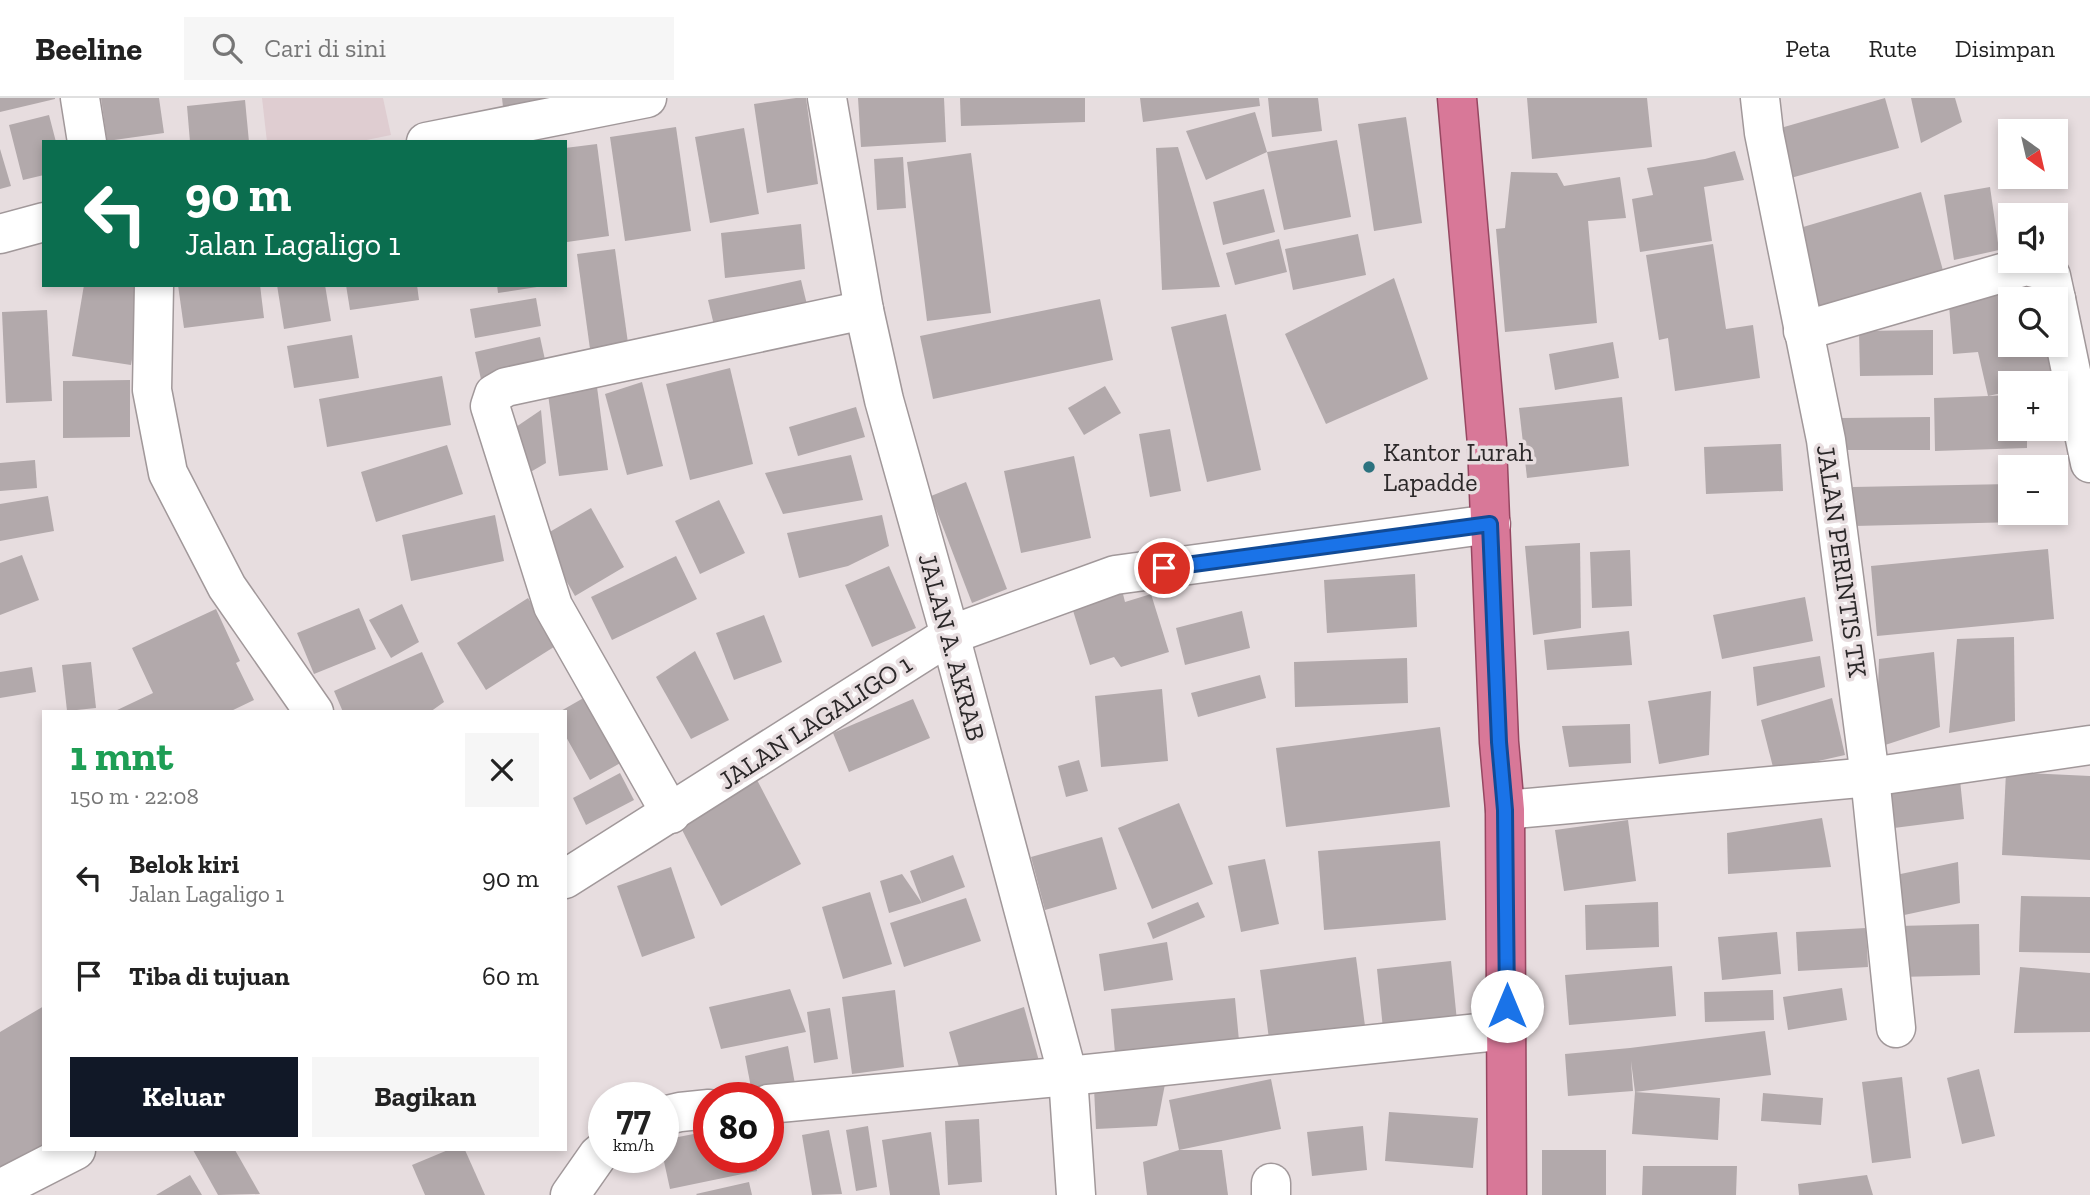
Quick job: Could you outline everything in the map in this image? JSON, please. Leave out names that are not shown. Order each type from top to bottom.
[{"type":"highway","points":[[1457,98],[1487,444],[1499,742],[1505,810],[1507,1195]]},
{"type":"street","points":[[80,98],[87,140]]},
{"type":"street","points":[[436,140],[647,98]]},
{"type":"street","name":"JALAN A. AKRAB","points":[[827,98],[864,310],[884,400],[1068,1076],[1076,1195]]},
{"type":"street","name":"JALAN PERINTIS TK","points":[[1760,98],[1763,133],[1826,440],[1870,778],[1896,1028]]},
{"type":"street","points":[[0,234],[42,223]]},
{"type":"street","points":[[1803,331],[2026,266],[2043,270],[2051,276],[2053,287]]},
{"type":"street","points":[[154,287],[152,390],[168,473],[227,587],[313,710]]},
{"type":"street","points":[[671,814],[553,606],[490,406],[494,394],[506,387],[864,310]]},
{"type":"street","points":[[2068,357],[2090,463]]},
{"type":"street","name":"JALAN LAGALIGO 1","points":[[567,878],[950,635],[1115,575],[1490,524]]},
{"type":"street","points":[[1505,810],[1870,778],[2090,745]]},
{"type":"street","points":[[784,1103],[1507,1030]]},
{"type":"street","points":[[0,1189],[74,1151]]},
{"type":"street","points":[[570,1195],[588,1168]]},
{"type":"shaded area","points":[[262,98],[383,98],[391,135],[367,140],[267,140]]},
{"type":"building","points":[[0,98],[55,98],[55,99],[0,112]]},
{"type":"building","points":[[101,98],[159,98],[164,133],[107,140]]},
{"type":"building","points":[[502,98],[573,98],[503,107]]},
{"type":"building","points":[[806,98],[818,184],[767,193],[754,104]]},
{"type":"building","points":[[858,98],[944,98],[946,142],[861,147]]},
{"type":"building","points":[[960,98],[1085,98],[1085,122],[961,126]]},
{"type":"building","points":[[1140,98],[1259,98],[1260,106],[1143,122]]},
{"type":"building","points":[[1268,98],[1318,98],[1322,131],[1272,137]]},
{"type":"building","points":[[1527,98],[1647,98],[1652,147],[1532,159]]},
{"type":"building","points":[[1885,98],[1899,148],[1787,179],[1774,130]]},
{"type":"building","points":[[1911,98],[1955,98],[1962,122],[1921,143]]},
{"type":"building","points":[[245,100],[249,140],[190,140],[187,106]]},
{"type":"building","points":[[1255,112],[1267,152],[1206,180],[1186,131]]},
{"type":"building","points":[[49,115],[55,140],[42,140],[42,175],[23,180],[9,125]]},
{"type":"building","points":[[1406,117],[1422,223],[1374,231],[1358,124]]},
{"type":"building","points":[[676,127],[691,231],[625,241],[610,137]]},
{"type":"building","points":[[744,128],[759,214],[710,223],[695,137]]},
{"type":"building","points":[[1337,140],[1351,217],[1284,230],[1267,152]]},
{"type":"building","points":[[597,144],[609,236],[567,242],[567,148]]},
{"type":"building","points":[[1178,147],[1220,287],[1162,290],[1156,148]]},
{"type":"building","points":[[0,149],[11,186],[0,189]]},
{"type":"building","points":[[1735,151],[1744,180],[1704,187],[1712,241],[1640,252],[1632,199],[1653,195],[1647,168],[1705,159]]},
{"type":"building","points":[[971,153],[991,313],[927,321],[907,162]]},
{"type":"building","points":[[903,157],[906,208],[877,210],[874,159]]},
{"type":"building","points":[[1511,172],[1557,173],[1564,186],[1620,177],[1626,218],[1588,221],[1597,323],[1505,332],[1496,229],[1505,228]]},
{"type":"building","points":[[1990,187],[1998,250],[1954,260],[1944,195]]},
{"type":"building","points":[[1264,189],[1275,232],[1223,245],[1213,202]]},
{"type":"building","points":[[1921,192],[1944,274],[1817,311],[1793,230]]},
{"type":"building","points":[[801,224],[805,269],[725,278],[721,233]]},
{"type":"building","points":[[1358,234],[1366,275],[1293,290],[1285,249]]},
{"type":"building","points":[[1279,239],[1287,272],[1235,285],[1226,253]]},
{"type":"building","points":[[1713,244],[1726,329],[1753,325],[1760,378],[1675,391],[1668,338],[1659,340],[1646,255]]},
{"type":"building","points":[[615,249],[628,343],[590,349],[577,254]]},
{"type":"building","points":[[1394,278],[1428,379],[1326,424],[1285,334]]},
{"type":"building","points":[[801,280],[810,317],[717,338],[708,300]]},
{"type":"building","points":[[2026,280],[2027,287],[2004,287]]},
{"type":"building","points":[[84,287],[145,287],[131,365],[72,356]]},
{"type":"building","points":[[178,287],[260,287],[264,318],[184,328]]},
{"type":"building","points":[[277,287],[325,287],[331,321],[284,329]]},
{"type":"building","points":[[346,287],[417,287],[419,300],[350,310]]},
{"type":"building","points":[[497,287],[537,287],[498,293]]},
{"type":"building","points":[[1998,289],[1998,357],[2054,357],[2055,371],[1998,371],[1998,394],[1988,396],[1978,352],[1953,354],[1949,305]]},
{"type":"building","points":[[536,298],[541,326],[475,338],[470,309]]},
{"type":"building","points":[[1100,299],[1113,360],[933,399],[920,336]]},
{"type":"building","points":[[47,310],[52,401],[6,403],[2,312]]},
{"type":"building","points":[[1226,314],[1261,470],[1207,482],[1171,327]]},
{"type":"building","points":[[1933,330],[1933,375],[1860,376],[1859,331]]},
{"type":"building","points":[[352,335],[359,378],[294,388],[287,346]]},
{"type":"building","points":[[540,337],[547,369],[482,384],[475,352]]},
{"type":"building","points":[[1613,342],[1619,378],[1555,390],[1549,354]]},
{"type":"building","points":[[730,368],[753,464],[690,480],[666,384]]},
{"type":"building","points":[[442,376],[451,425],[327,447],[319,399]]},
{"type":"building","points":[[130,380],[130,437],[63,438],[63,381]]},
{"type":"building","points":[[642,382],[663,466],[627,475],[605,394]]},
{"type":"building","points":[[1105,386],[1121,413],[1084,435],[1068,408]]},
{"type":"building","points":[[597,387],[608,470],[559,476],[548,394]]},
{"type":"building","points":[[1998,396],[1998,441],[2027,441],[2027,448],[1935,451],[1934,398]]},
{"type":"building","points":[[1622,397],[1629,466],[1527,478],[1519,408]]},
{"type":"building","points":[[856,407],[865,437],[798,456],[789,427]]},
{"type":"building","points":[[541,410],[546,463],[527,474],[513,429]]},
{"type":"building","points":[[1930,417],[1930,450],[1842,450],[1842,418]]},
{"type":"building","points":[[1170,429],[1181,491],[1150,497],[1139,434]]},
{"type":"building","points":[[1781,444],[1783,491],[1706,494],[1704,447]]},
{"type":"building","points":[[447,445],[463,494],[376,522],[361,472]]},
{"type":"building","points":[[851,455],[863,500],[783,514],[765,473]]},
{"type":"building","points":[[1074,456],[1091,538],[1021,553],[1004,471]]},
{"type":"building","points":[[35,460],[37,488],[0,491],[0,463]]},
{"type":"building","points":[[966,482],[1007,589],[972,603],[931,496]]},
{"type":"building","points":[[1998,484],[1998,523],[1854,526],[1853,487]]},
{"type":"building","points":[[48,496],[54,531],[0,541],[0,504]]},
{"type":"building","points":[[719,500],[745,553],[700,574],[675,521]]},
{"type":"building","points":[[591,508],[624,567],[575,596],[541,537]]},
{"type":"building","points":[[495,515],[504,561],[411,581],[402,535]]},
{"type":"building","points":[[882,515],[889,546],[848,566],[799,578],[787,533]]},
{"type":"building","points":[[1580,543],[1581,628],[1533,635],[1525,546]]},
{"type":"building","points":[[2048,549],[2054,619],[1877,636],[1871,566]]},
{"type":"building","points":[[1630,550],[1632,606],[1592,608],[1590,552]]},
{"type":"building","points":[[22,555],[39,600],[0,615],[0,563]]},
{"type":"building","points":[[676,556],[697,599],[612,640],[591,597]]},
{"type":"building","points":[[889,566],[916,628],[872,647],[845,585]]},
{"type":"building","points":[[1415,574],[1417,627],[1327,633],[1324,580]]},
{"type":"building","points":[[1121,586],[1125,602],[1151,594],[1169,652],[1121,667],[1114,657],[1090,665],[1070,601]]},
{"type":"building","points":[[1805,597],[1813,641],[1722,659],[1713,615]]},
{"type":"building","points":[[528,598],[557,645],[486,690],[457,643]]},
{"type":"building","points":[[402,604],[419,642],[391,658],[369,620]]},
{"type":"building","points":[[359,608],[376,649],[314,674],[297,633]]},
{"type":"building","points":[[216,609],[240,661],[236,663],[254,700],[233,710],[117,710],[153,693],[132,648]]},
{"type":"building","points":[[1242,611],[1250,648],[1185,665],[1176,628]]},
{"type":"building","points":[[764,615],[782,662],[734,680],[716,633]]},
{"type":"building","points":[[1629,631],[1632,665],[1547,670],[1544,640]]},
{"type":"building","points":[[2014,637],[2015,721],[1949,733],[1957,639]]},
{"type":"building","points":[[695,651],[729,720],[691,739],[656,677]]},
{"type":"building","points":[[422,652],[444,702],[433,710],[342,710],[334,691]]},
{"type":"building","points":[[1934,652],[1940,727],[1876,748],[1879,659]]},
{"type":"building","points":[[1820,656],[1825,687],[1757,706],[1753,667]]},
{"type":"building","points":[[1407,658],[1408,703],[1295,707],[1294,662]]},
{"type":"building","points":[[91,662],[96,708],[67,710],[62,665]]},
{"type":"building","points":[[32,667],[36,692],[0,698],[0,672]]},
{"type":"building","points":[[1260,675],[1266,698],[1198,717],[1191,693]]},
{"type":"building","points":[[1162,689],[1168,761],[1101,767],[1095,696]]},
{"type":"building","points":[[1711,691],[1709,755],[1659,764],[1648,701]]},
{"type":"building","points":[[587,696],[624,761],[590,780],[567,739],[567,710],[562,710]]},
{"type":"building","points":[[1832,698],[1845,755],[1774,771],[1761,720]]},
{"type":"building","points":[[913,699],[930,738],[849,772],[833,733]]},
{"type":"building","points":[[1630,724],[1631,763],[1569,767],[1562,726]]},
{"type":"building","points":[[1440,727],[1450,807],[1286,827],[1276,748]]},
{"type":"building","points":[[1079,760],[1088,791],[1066,797],[1058,766]]},
{"type":"building","points":[[2006,772],[2090,776],[2090,860],[2002,855]]},
{"type":"building","points":[[620,773],[634,800],[586,825],[573,798]]},
{"type":"building","points":[[756,778],[801,864],[721,906],[677,820]]},
{"type":"building","points":[[1960,780],[1964,819],[1894,828],[1890,789]]},
{"type":"building","points":[[1179,803],[1213,884],[1152,909],[1118,828]]},
{"type":"building","points":[[1822,818],[1831,867],[1728,874],[1727,833]]},
{"type":"building","points":[[1628,820],[1636,881],[1564,891],[1555,830]]},
{"type":"building","points":[[1102,837],[1117,889],[1045,910],[1031,857]]},
{"type":"building","points":[[1440,841],[1446,920],[1324,930],[1318,851]]},
{"type":"building","points":[[953,855],[965,887],[922,903],[910,871]]},
{"type":"building","points":[[1265,859],[1279,924],[1241,932],[1228,866]]},
{"type":"building","points":[[1958,862],[1960,903],[1895,917],[1891,876]]},
{"type":"building","points":[[671,867],[695,938],[642,957],[617,886]]},
{"type":"building","points":[[902,874],[922,903],[889,913],[880,881]]},
{"type":"building","points":[[870,892],[892,964],[843,979],[822,907]]},
{"type":"building","points":[[2021,896],[2090,897],[2090,953],[2019,952]]},
{"type":"building","points":[[966,898],[981,941],[904,967],[890,923]]},
{"type":"building","points":[[1198,902],[1205,917],[1153,939],[1147,923]]},
{"type":"building","points":[[1658,902],[1659,947],[1586,950],[1585,905]]},
{"type":"building","points":[[1979,924],[1980,975],[1899,977],[1898,926]]},
{"type":"building","points":[[1866,928],[1868,967],[1798,971],[1796,932]]},
{"type":"building","points":[[1777,932],[1781,974],[1722,980],[1718,937]]},
{"type":"building","points":[[1167,942],[1173,980],[1104,991],[1099,954]]},
{"type":"building","points":[[1356,957],[1365,1026],[1269,1039],[1260,970]]},
{"type":"building","points":[[1451,961],[1457,1021],[1383,1029],[1377,969]]},
{"type":"building","points":[[1672,966],[1676,1016],[1569,1025],[1565,975]]},
{"type":"building","points":[[2020,967],[2090,973],[2090,1032],[2014,1033]]},
{"type":"building","points":[[1842,988],[1847,1020],[1788,1030],[1783,997]]},
{"type":"building","points":[[790,989],[806,1032],[721,1049],[709,1007]]},
{"type":"building","points":[[895,990],[904,1067],[852,1074],[842,997]]},
{"type":"building","points":[[1773,990],[1774,1020],[1705,1022],[1704,992]]},
{"type":"building","points":[[1235,998],[1239,1041],[1115,1053],[1111,1009]]},
{"type":"building","points":[[42,1007],[43,1151],[0,1184],[0,1032]]},
{"type":"building","points":[[1024,1007],[1039,1061],[963,1081],[949,1032]]},
{"type":"building","points":[[830,1008],[838,1059],[814,1063],[807,1012]]},
{"type":"building","points":[[1765,1031],[1771,1075],[1635,1092],[1631,1061],[1633,1091],[1568,1096],[1565,1054]]},
{"type":"building","points":[[788,1046],[795,1084],[784,1086],[784,1082],[750,1082],[745,1056]]},
{"type":"building","points":[[1979,1069],[1995,1136],[1962,1144],[1947,1078]]},
{"type":"building","points":[[1902,1077],[1911,1158],[1872,1163],[1862,1082]]},
{"type":"building","points":[[1271,1079],[1281,1129],[1179,1150],[1169,1100]]},
{"type":"building","points":[[1165,1084],[1157,1126],[1096,1129],[1094,1088]]},
{"type":"building","points":[[1635,1092],[1720,1098],[1718,1140],[1632,1134]]},
{"type":"building","points":[[1763,1093],[1823,1098],[1821,1125],[1761,1121]]},
{"type":"building","points":[[1389,1112],[1478,1118],[1473,1168],[1385,1161]]},
{"type":"building","points":[[979,1119],[982,1182],[948,1185],[945,1121]]},
{"type":"building","points":[[868,1126],[877,1187],[856,1191],[846,1130]]},
{"type":"building","points":[[1363,1126],[1367,1170],[1312,1176],[1307,1132]]},
{"type":"building","points":[[829,1130],[842,1194],[812,1195],[802,1135]]},
{"type":"building","points":[[931,1132],[940,1195],[890,1195],[882,1140]]},
{"type":"building","points":[[693,1134],[693,1173],[747,1173],[670,1189],[666,1173],[679,1173],[679,1137]]},
{"type":"building","points":[[1179,1150],[1222,1150],[1228,1195],[1147,1195],[1143,1162]]},
{"type":"building","points":[[1542,1150],[1606,1150],[1606,1195],[1542,1195]]},
{"type":"building","points":[[194,1151],[236,1151],[260,1194],[218,1195]]},
{"type":"building","points":[[446,1151],[465,1151],[485,1195],[425,1195],[412,1165]]},
{"type":"building","points":[[1643,1166],[1737,1166],[1736,1195],[1642,1195]]},
{"type":"building","points":[[190,1175],[202,1195],[156,1195]]},
{"type":"building","points":[[1867,1175],[1873,1195],[1799,1195],[1798,1184]]},
{"type":"building","points":[[749,1182],[752,1195],[696,1194]]},
{"type":"place","name":"Kantor Lurah Lapadde","points":[[1369,467]]},
{"type":"route","points":[[1164,568],[1490,524],[1499,742],[1505,810],[1507,1006]]}]
